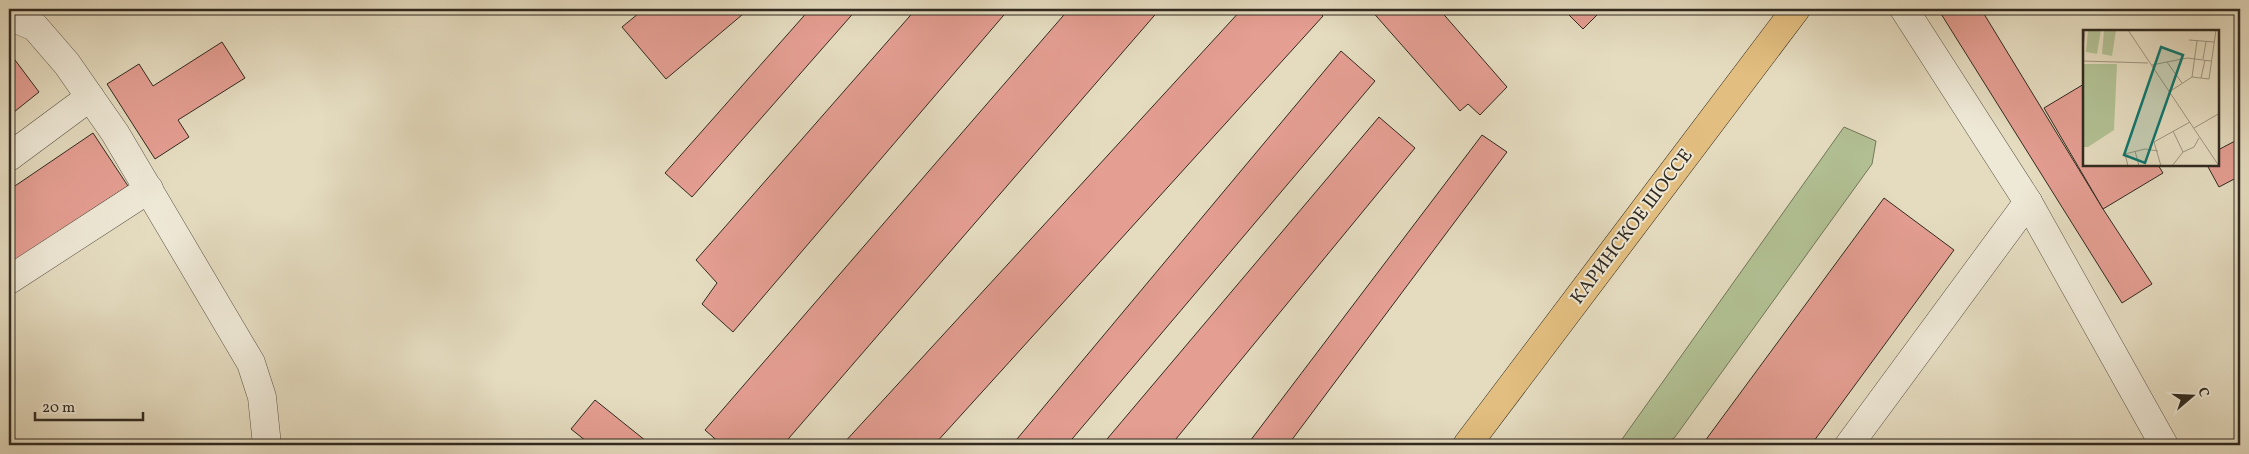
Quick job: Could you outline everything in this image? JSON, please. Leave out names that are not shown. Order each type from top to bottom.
[{"type":"main road","name":"КАРИНСКОЕ ШОССЕ","points":[[1467,445],[1796,9]]},
{"type":"lane","points":[[1904,9],[2028,202],[2164,445]]},
{"type":"lane","points":[[9,16],[35,27],[67,64],[115,133],[149,189],[251,363],[262,397],[266,445]]},
{"type":"lane","points":[[9,157],[90,97]]},
{"type":"lane","points":[[9,280],[149,189]]},
{"type":"lane","points":[[1849,445],[2028,202]]},
{"type":"green space","points":[[1844,127],[1876,141],[1872,164],[1675,437],[1665,445],[1623,445],[1620,442]]},
{"type":"building","points":[[644,9],[749,9],[666,79],[622,27]]},
{"type":"building","points":[[810,9],[857,9],[692,197],[665,173]]},
{"type":"building","points":[[916,9],[1009,9],[733,332],[702,304],[717,283],[696,260]]},
{"type":"building","points":[[1069,9],[1160,9],[783,445],[722,445],[705,430]]},
{"type":"building","points":[[1242,9],[1315,9],[1323,16],[934,445],[842,445]]},
{"type":"building","points":[[1370,9],[1439,9],[1507,87],[1480,115],[1468,104],[1460,111]]},
{"type":"building","points":[[1563,9],[1603,9],[1583,29]]},
{"type":"building","points":[[1938,9],[1981,9],[2103,209],[2152,284],[2122,303]]},
{"type":"building","points":[[222,42],[245,78],[178,120],[189,137],[155,159],[107,84],[139,64],[153,86]]},
{"type":"building","points":[[1341,51],[1375,81],[1067,445],[1012,445]]},
{"type":"building","points":[[9,52],[39,92],[9,116]]},
{"type":"building","points":[[2083,85],[2083,166],[2159,166],[2163,173],[2103,209],[2044,108]]},
{"type":"building","points":[[1379,117],[1415,148],[1171,445],[1102,445]]},
{"type":"building","points":[[93,133],[128,186],[9,264],[9,190]]},
{"type":"building","points":[[1482,135],[1507,152],[1288,445],[1247,445]]},
{"type":"building","points":[[2235,141],[2240,150],[2240,176],[2219,187],[2208,166],[2219,166],[2219,149]]},
{"type":"building","points":[[1884,198],[1954,250],[1811,445],[1702,445]]},
{"type":"building","points":[[595,400],[651,445],[591,445],[571,429]]}]
